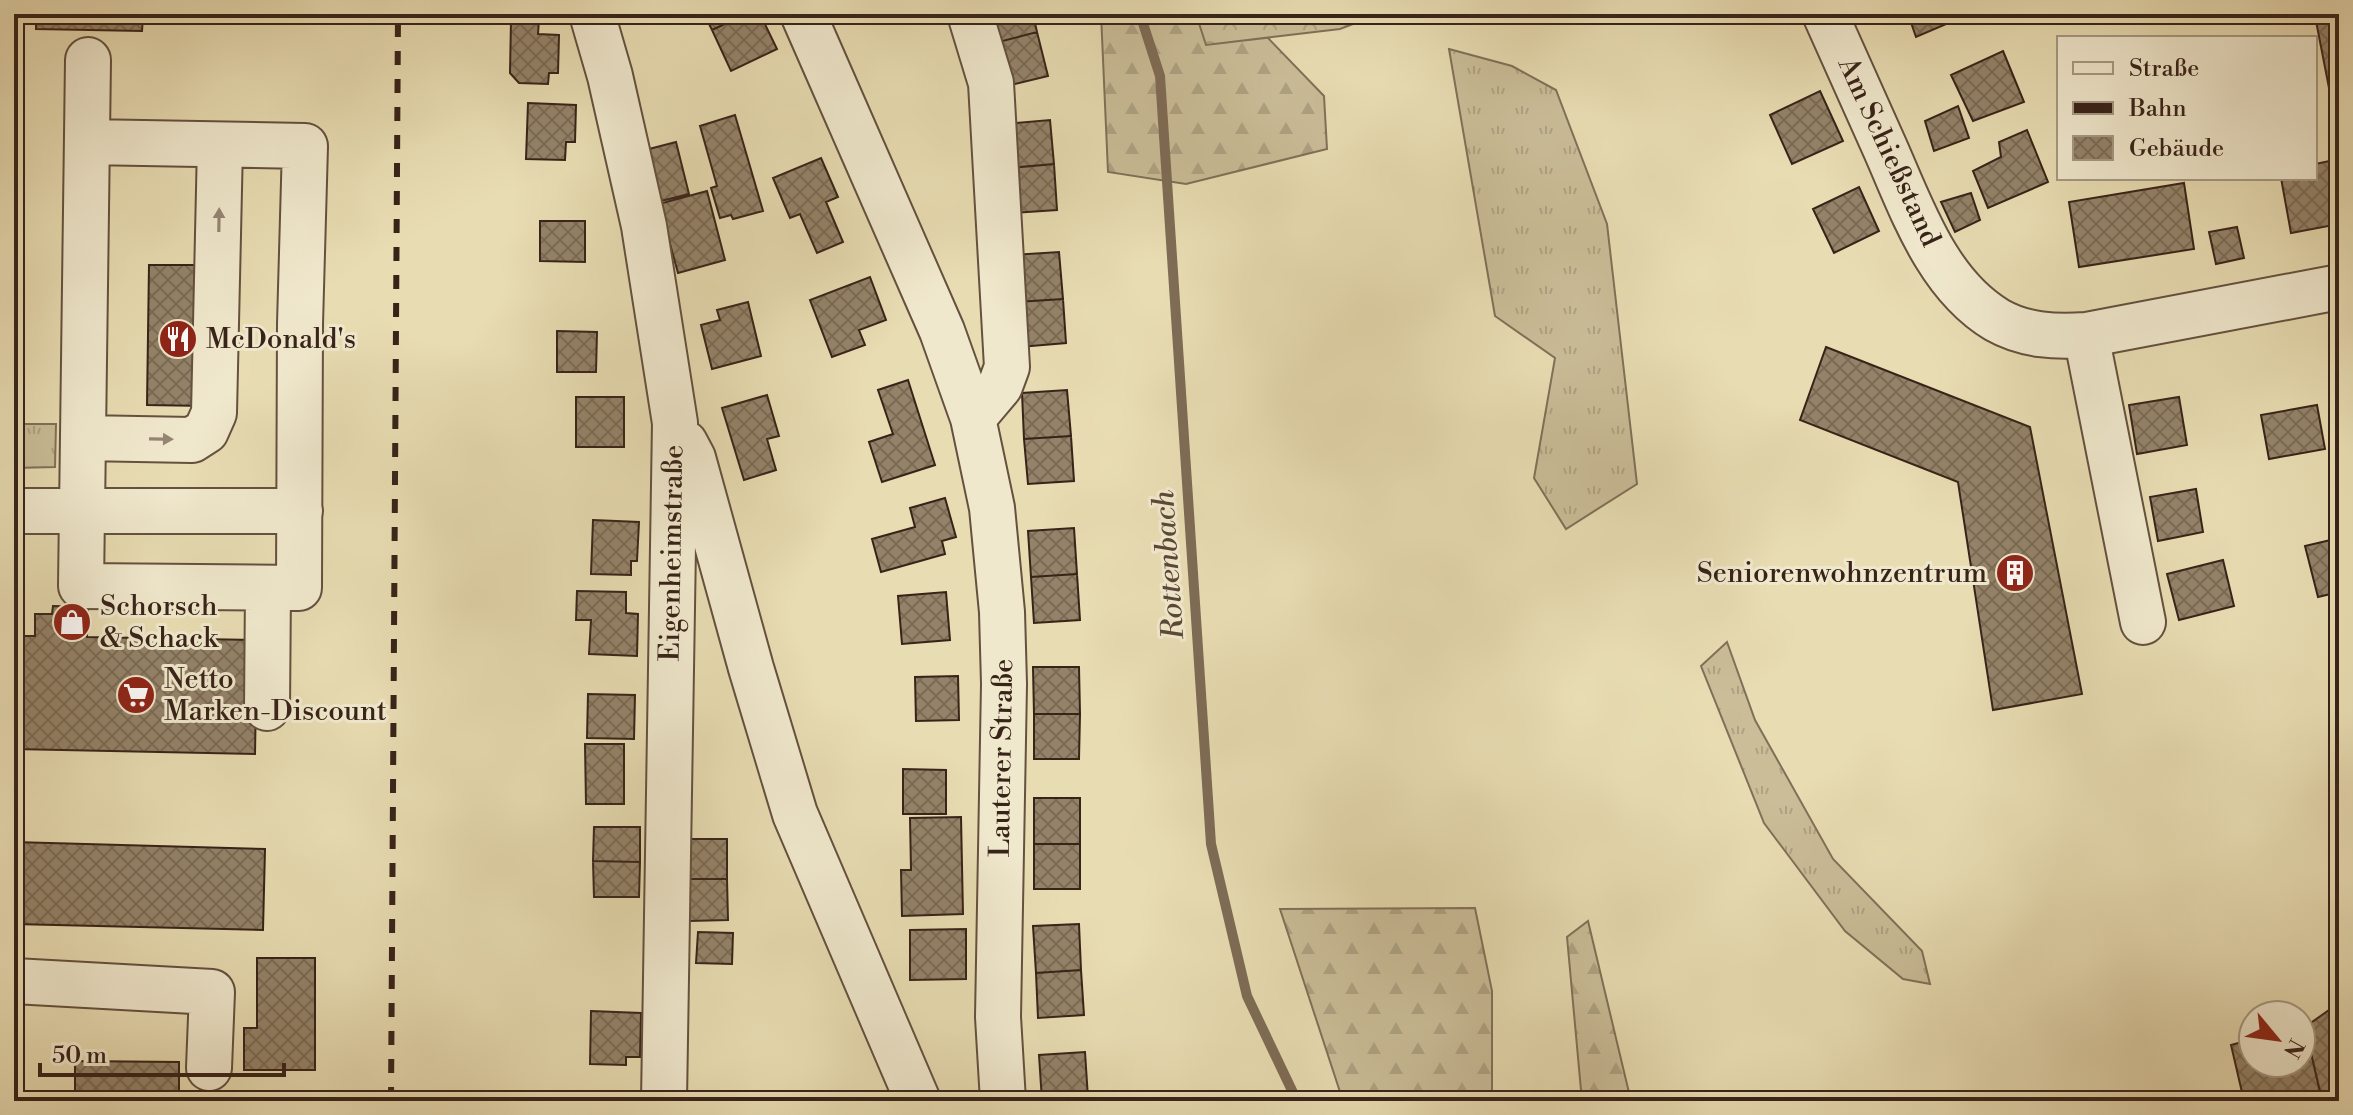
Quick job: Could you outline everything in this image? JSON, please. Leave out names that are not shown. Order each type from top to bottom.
[{"type":"street","name":"Eigenheimstraße","points":[[592,14],[610,76],[644,226],[675,423],[664,1101]]},
{"type":"street","name":"Lauterer Straße","points":[[803,14],[942,331],[973,418],[992,508],[1002,612],[1004,684],[998,1017],[1003,1101]]},
{"type":"street","points":[[970,14],[991,83],[1007,367],[1000,386],[973,418]]},
{"type":"street","name":"Am Schießstand","points":[[1825,14],[1927,242],[1967,298],[1999,321],[2026,332],[2055,337],[2086,335],[2338,287]]},
{"type":"street","points":[[87,142],[305,146],[300,324],[299,588],[81,586],[88,60]]},
{"type":"street","points":[[83,438],[192,440],[206,431],[214,413],[220,145]]},
{"type":"street","points":[[2338,287],[2339,294]]},
{"type":"street","points":[[2086,335],[2143,622]]},
{"type":"street","points":[[675,423],[693,458],[795,814],[918,1101]]},
{"type":"street","points":[[14,511],[300,511]]},
{"type":"street","points":[[267,708],[268,588]]},
{"type":"street","points":[[14,981],[212,992],[209,1068]]},
{"type":"green space","points":[[1101,14],[1256,14],[1267,37],[1324,96],[1327,149],[1186,184],[1108,172]]},
{"type":"green space","points":[[1196,14],[1379,14],[1340,29],[1206,45]]},
{"type":"green space","points":[[1449,49],[1512,66],[1556,90],[1607,224],[1637,484],[1566,529],[1534,478],[1555,358],[1495,316]]},
{"type":"green space","points":[[14,424],[56,424],[55,467],[14,468]]},
{"type":"green space","points":[[1727,642],[1755,720],[1833,859],[1922,951],[1930,984],[1903,979],[1845,931],[1764,823],[1701,666]]},
{"type":"green space","points":[[1475,908],[1492,991],[1492,1101],[1343,1101],[1280,909]]},
{"type":"green space","points":[[1588,921],[1631,1101],[1582,1101],[1567,937]]},
{"type":"building","points":[[36,14],[263,14],[263,19],[143,17],[142,31],[36,29]]},
{"type":"building","points":[[704,14],[746,14],[712,30]]},
{"type":"building","points":[[746,14],[760,14],[777,49],[731,71],[712,30]]},
{"type":"building","points":[[979,14],[1033,14],[1037,32],[987,45]]},
{"type":"building","points":[[1908,14],[1956,14],[1958,19],[1916,37]]},
{"type":"building","points":[[2339,18],[2339,91],[2330,93],[2316,21]]},
{"type":"building","points":[[511,20],[539,20],[538,34],[559,35],[558,73],[549,73],[548,84],[519,83],[510,73]]},
{"type":"building","points":[[1037,32],[1048,76],[998,88],[987,45]]},
{"type":"building","points":[[2003,51],[2024,102],[1973,121],[1951,75]]},
{"type":"building","points":[[1820,91],[1843,141],[1792,164],[1770,115]]},
{"type":"building","points":[[528,103],[576,105],[575,142],[566,142],[565,160],[526,159]]},
{"type":"building","points":[[1958,106],[1969,138],[1934,151],[1925,121]]},
{"type":"building","points":[[735,115],[763,211],[733,219],[731,215],[720,218],[711,188],[717,186],[700,126]]},
{"type":"building","points":[[1050,120],[1054,164],[1009,168],[1005,124]]},
{"type":"building","points":[[2027,130],[2048,182],[1988,208],[1973,171],[2001,157],[1999,142]]},
{"type":"building","points":[[676,142],[689,194],[661,201],[649,149]]},
{"type":"building","points":[[821,158],[838,197],[826,202],[843,242],[817,253],[800,214],[790,218],[773,178]]},
{"type":"building","points":[[2339,159],[2339,224],[2291,233],[2281,180],[2317,180],[2317,164]]},
{"type":"building","points":[[1054,164],[1057,210],[1012,213],[1009,168]]},
{"type":"building","points":[[2184,183],[2194,249],[2079,267],[2069,202]]},
{"type":"building","points":[[1859,187],[1879,231],[1834,253],[1813,209]]},
{"type":"building","points":[[707,191],[725,260],[678,273],[659,204]]},
{"type":"building","points":[[1971,193],[1980,220],[1955,232],[1941,202]]},
{"type":"building","points":[[540,221],[585,221],[585,262],[540,261]]},
{"type":"building","points":[[2237,227],[2244,258],[2216,264],[2209,232]]},
{"type":"building","points":[[1059,252],[1063,299],[1016,302],[1013,255]]},
{"type":"building","name":"McDonald's","points":[[149,265],[208,265],[206,406],[147,405]]},
{"type":"building","points":[[870,277],[886,320],[859,330],[865,345],[832,357],[810,300]]},
{"type":"building","points":[[1063,299],[1066,343],[1020,347],[1016,302]]},
{"type":"building","points":[[748,302],[761,356],[712,369],[701,325],[720,320],[717,310]]},
{"type":"building","points":[[557,331],[597,332],[596,372],[557,372]]},
{"type":"building","name":"Seniorenwohnzentrum","points":[[1826,347],[2030,427],[2082,694],[1993,710],[1958,482],[1800,420]]},
{"type":"building","points":[[908,380],[935,465],[882,482],[869,442],[893,434],[878,390]]},
{"type":"building","points":[[1067,390],[1071,436],[1024,439],[1022,393]]},
{"type":"building","points":[[767,395],[779,436],[767,439],[776,470],[744,480],[722,408]]},
{"type":"building","points":[[576,397],[624,397],[624,447],[576,447]]},
{"type":"building","points":[[2179,397],[2187,445],[2137,454],[2129,405]]},
{"type":"building","points":[[2317,405],[2325,449],[2269,459],[2261,415]]},
{"type":"building","points":[[1071,436],[1074,481],[1028,484],[1024,439]]},
{"type":"building","points":[[2196,489],[2203,532],[2158,541],[2150,497]]},
{"type":"building","points":[[945,498],[956,537],[942,541],[945,554],[881,572],[872,539],[915,527],[910,508]]},
{"type":"building","points":[[593,520],[639,522],[637,561],[631,561],[631,575],[591,574]]},
{"type":"building","points":[[1074,528],[1077,574],[1031,577],[1028,531]]},
{"type":"building","points":[[2339,538],[2339,592],[2318,597],[2305,546]]},
{"type":"building","points":[[2223,560],[2234,606],[2179,620],[2167,574]]},
{"type":"building","points":[[1077,574],[1080,620],[1034,623],[1031,577]]},
{"type":"building","points":[[577,591],[626,592],[626,613],[638,614],[637,656],[589,654],[591,620],[576,620]]},
{"type":"building","points":[[946,592],[950,640],[902,644],[898,596]]},
{"type":"building","name":"Netto Marken-Discount","points":[[53,606],[88,607],[87,637],[257,640],[255,754],[14,749],[16,636],[35,636],[35,614],[52,614]]},
{"type":"building","points":[[1033,667],[1079,667],[1080,714],[1034,714]]},
{"type":"building","points":[[958,676],[959,720],[916,721],[915,677]]},
{"type":"building","points":[[588,694],[635,695],[634,739],[587,738]]},
{"type":"building","points":[[1034,714],[1080,714],[1079,759],[1034,759]]},
{"type":"building","points":[[585,744],[624,744],[624,804],[586,804]]},
{"type":"building","points":[[903,769],[946,770],[946,814],[903,814]]},
{"type":"building","points":[[1034,798],[1080,798],[1080,844],[1034,844]]},
{"type":"building","points":[[961,817],[963,914],[902,916],[901,870],[911,870],[910,818]]},
{"type":"building","points":[[594,827],[640,827],[640,862],[593,861]]},
{"type":"building","points":[[688,839],[727,839],[727,879],[688,879]]},
{"type":"building","points":[[14,842],[265,849],[263,930],[14,924]]},
{"type":"building","points":[[1034,844],[1080,844],[1080,889],[1034,889]]},
{"type":"building","points":[[593,861],[640,862],[639,897],[594,897]]},
{"type":"building","points":[[688,879],[727,879],[728,920],[689,921]]},
{"type":"building","points":[[1079,924],[1081,970],[1036,973],[1033,926]]},
{"type":"building","points":[[966,929],[966,979],[910,980],[910,930]]},
{"type":"building","points":[[698,932],[733,933],[732,964],[696,963]]},
{"type":"building","points":[[257,958],[315,958],[315,1070],[244,1070],[244,1028],[257,1028]]},
{"type":"building","points":[[1081,970],[1084,1015],[1038,1018],[1036,973]]},
{"type":"building","points":[[2339,1003],[2339,1087],[2322,1100],[2317,1079],[2317,1019]]},
{"type":"building","points":[[591,1011],[641,1013],[640,1057],[626,1057],[626,1065],[590,1064]]},
{"type":"building","points":[[2237,1043],[2237,1071],[2231,1045]]},
{"type":"building","points":[[1085,1052],[1088,1098],[1042,1101],[1039,1055]]},
{"type":"building","points":[[75,1061],[179,1062],[179,1094],[127,1093],[127,1101],[75,1101]]},
{"type":"building","points":[[2239,1079],[2317,1079],[2322,1101],[2244,1101]]},
{"type":"waterway","name":"Rottenbach","points":[[1140,14],[1160,76],[1211,844],[1247,996],[1297,1101]]},
{"type":"railway","points":[[391,1101],[398,14]]},
{"type":"place","name":"McDonald's","points":[[178,339]]},
{"type":"place","name":"Seniorenwohnzentrum","points":[[2015,573]]},
{"type":"place","name":"Schorsch & Schack","points":[[72,622]]},
{"type":"place","name":"Netto Marken-Discount","points":[[136,695]]}]
